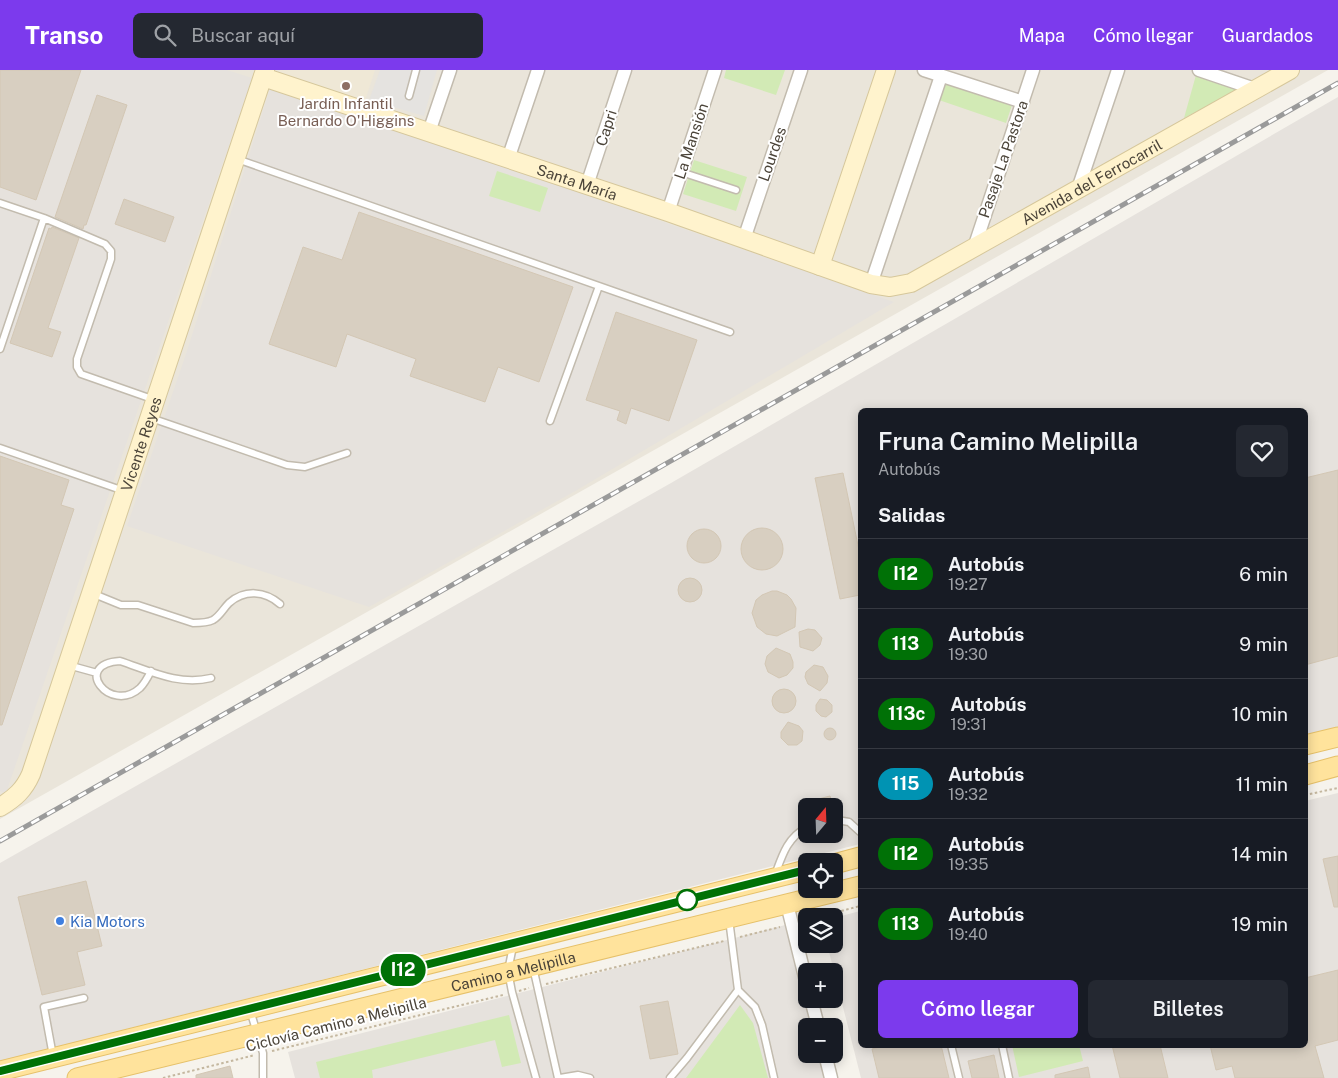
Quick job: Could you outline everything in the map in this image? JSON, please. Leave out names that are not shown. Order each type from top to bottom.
[{"type":"main road","points":[[1308,744],[1338,737]]},
{"type":"main road","points":[[1308,774],[1338,766]]},
{"type":"main road","points":[[843,862],[858,858]]},
{"type":"main road","name":"Camino a Melipilla","points":[[0,1071],[798,872]]},
{"type":"main road","name":"Camino a Melipilla","points":[[77,1078],[858,886]]},
{"type":"street","points":[[429,132],[450,70]]},
{"type":"street","points":[[508,159],[538,70]]},
{"type":"street","name":"Capri","points":[[587,185],[625,70]]},
{"type":"street","name":"La Mansión","points":[[668,212],[715,70]]},
{"type":"street","name":"Lourdes","points":[[744,238],[801,70]]},
{"type":"street","points":[[820,266],[886,70]]},
{"type":"street","points":[[924,70],[1023,102]]},
{"type":"street","name":"Pasaje La Pastora","points":[[974,248],[1033,70]]},
{"type":"street","points":[[1078,189],[1118,70]]},
{"type":"street","points":[[1200,70],[1255,90]]},
{"type":"street","name":"Avenida del Ferrocarril","points":[[890,287],[911,283],[1290,70]]},
{"type":"street","name":"Santa María","points":[[264,73],[429,132],[744,238],[871,284],[890,287]]},
{"type":"street","name":"Vicente Reyes","points":[[0,806],[17,796],[27,782],[264,73]]},
{"type":"street","points":[[871,284],[941,76]]},
{"type":"street","points":[[787,904],[802,963]]},
{"type":"street","points":[[827,1063],[831,1078]]},
{"type":"lane","points":[[408,96],[416,70]]},
{"type":"lane","points":[[236,159],[730,332]]},
{"type":"lane","points":[[681,172],[736,190]]},
{"type":"lane","points":[[0,202],[105,244],[111,251],[111,259],[77,358],[77,367],[81,374],[156,400]]},
{"type":"lane","points":[[0,349],[44,218]]},
{"type":"lane","points":[[550,421],[599,286]]},
{"type":"lane","points":[[150,417],[287,464],[305,467],[347,452]]},
{"type":"lane","points":[[0,448],[124,491]]},
{"type":"lane","points":[[90,592],[121,605],[138,605],[200,624],[218,617],[230,602],[244,595],[260,594],[274,599],[280,604]]},
{"type":"lane","points":[[151,672],[139,689],[123,695],[111,694],[102,689],[96,681],[97,673],[105,665],[120,661],[183,681],[210,678]]},
{"type":"lane","points":[[67,664],[97,673]]},
{"type":"lane","points":[[843,821],[849,822],[858,830]]},
{"type":"lane","points":[[774,878],[787,846],[798,833]]},
{"type":"lane","points":[[728,918],[738,990],[754,1007],[762,1025],[774,1078]]},
{"type":"lane","points":[[514,942],[508,971],[536,1078]]},
{"type":"lane","points":[[533,966],[536,987],[559,1078],[578,1075],[590,1078]]},
{"type":"lane","points":[[670,1078],[738,990]]},
{"type":"lane","points":[[54,1058],[44,1007],[84,998]]},
{"type":"lane","points":[[250,1009],[263,1054],[263,1078]]},
{"type":"lane","points":[[952,1048],[959,1078]]},
{"type":"lane","points":[[1003,1048],[1009,1078]]},
{"type":"path","points":[[1308,794],[1338,788]]},
{"type":"path","points":[[843,910],[858,907]]},
{"type":"path","name":"Ciclovía Camino a Melipilla","points":[[163,1078],[792,924]]},
{"type":"shaded area","points":[[0,70],[1328,70],[0,819]]},
{"type":"shaded area","points":[[0,70],[227,70],[252,78],[6,793],[0,791]]},
{"type":"shaded area","name":"Jardín Infantil Bernardo O'Higgins","points":[[280,70],[375,70],[365,101],[279,72]]},
{"type":"shaded area","points":[[380,70],[437,70],[424,116],[369,100]]},
{"type":"shaded area","points":[[271,86],[894,302],[577,490],[369,607],[127,526],[186,354]]},
{"type":"shaded area","points":[[1338,97],[1338,727],[1308,734],[1308,408],[858,408],[858,845],[824,853],[798,853],[798,860],[0,1061],[0,863],[671,483]]},
{"type":"shaded area","points":[[1338,793],[1338,1078],[861,1078],[843,1007],[843,963],[832,963],[829,953],[843,953],[843,916],[858,912],[858,1048],[1308,1048],[1308,800]]},
{"type":"shaded area","points":[[789,924],[798,964],[798,1008],[808,1008],[810,1018],[798,1018],[798,1063],[821,1063],[824,1078],[295,1078],[288,1052]]},
{"type":"green space","points":[[726,70],[785,70],[776,95],[724,78]]},
{"type":"green space","points":[[1196,75],[1239,90],[1184,118]]},
{"type":"green space","points":[[942,81],[1012,105],[1006,123],[936,99]]},
{"type":"green space","points":[[694,160],[747,177],[736,211],[683,194]]},
{"type":"green space","points":[[497,171],[548,188],[540,212],[489,196]]},
{"type":"green space","points":[[740,1005],[753,1023],[768,1078],[686,1078]]},
{"type":"green space","points":[[509,1015],[521,1063],[502,1067],[495,1040],[372,1070],[373,1078],[320,1078],[316,1062]]},
{"type":"green space","points":[[1013,1048],[1080,1048],[1083,1061],[1019,1077]]},
{"type":"building","points":[[0,70],[81,70],[36,200],[0,187]]},
{"type":"building","points":[[97,95],[127,105],[83,229],[55,217]]},
{"type":"building","points":[[124,199],[174,217],[165,242],[115,224]]},
{"type":"building","points":[[359,212],[573,287],[539,382],[498,367],[485,402],[410,376],[416,359],[347,334],[336,367],[269,344],[303,247],[342,260]]},
{"type":"building","points":[[52,227],[79,238],[48,328],[61,332],[52,357],[10,343],[49,228],[51,229]]},
{"type":"building","points":[[616,312],[697,340],[669,421],[631,408],[626,424],[617,420],[620,411],[586,400]]},
{"type":"building","points":[[0,456],[69,480],[61,505],[74,509],[2,725],[0,725]]},
{"type":"building","points":[[1338,470],[1338,656],[1308,664],[1308,477]]},
{"type":"building","points":[[843,473],[858,545],[858,595],[840,599],[815,478]]},
{"type":"building","points":[[762,528],[777,534],[783,549],[777,564],[762,570],[747,564],[741,549],[747,534]]},
{"type":"building","points":[[704,529],[711,530],[716,534],[720,539],[720,553],[716,558],[711,562],[704,563],[697,562],[692,558],[688,553],[687,546],[688,539],[692,534],[697,530]]},
{"type":"building","points":[[685,578],[695,578],[702,585],[702,595],[695,602],[685,602],[678,595],[678,585]]},
{"type":"building","points":[[772,591],[787,595],[796,608],[795,627],[777,636],[766,634],[757,627],[752,613],[756,600]]},
{"type":"building","points":[[808,629],[815,630],[822,638],[820,645],[813,651],[800,647],[799,632]]},
{"type":"building","points":[[776,648],[790,654],[793,662],[793,668],[787,675],[779,678],[768,672],[765,664],[767,656]]},
{"type":"building","points":[[814,665],[823,667],[828,676],[827,683],[820,691],[808,684],[805,677],[806,672]]},
{"type":"building","points":[[784,689],[793,692],[796,701],[793,710],[784,713],[775,710],[772,701],[775,692]]},
{"type":"building","points":[[820,699],[827,700],[832,705],[832,712],[826,717],[821,716],[816,711],[816,705]]},
{"type":"building","points":[[788,722],[799,726],[803,731],[802,741],[797,745],[788,745],[781,738],[781,732]]},
{"type":"building","points":[[828,728],[832,728],[836,734],[832,740],[828,740],[824,736],[824,732]]},
{"type":"building","points":[[1338,856],[1338,907],[1334,907],[1323,859]]},
{"type":"building","name":"Kia Motors","points":[[86,881],[102,946],[77,952],[85,985],[42,995],[18,897]]},
{"type":"building","points":[[1338,970],[1338,1040],[1315,1046],[1324,1078],[1235,1078],[1232,1066],[1216,1070],[1211,1048],[1308,1048],[1308,977]]},
{"type":"building","points":[[668,1001],[678,1054],[650,1059],[640,1006]]},
{"type":"building","points":[[942,1048],[949,1078],[879,1078],[872,1049]]},
{"type":"building","points":[[1113,1048],[1161,1048],[1168,1078],[1120,1078]]},
{"type":"building","points":[[994,1055],[999,1078],[972,1078],[968,1061]]},
{"type":"building","points":[[230,1066],[233,1078],[196,1078],[196,1075]]},
{"type":"building","points":[[1088,1067],[1090,1078],[1055,1078],[1055,1075]]},
{"type":"railway","points":[[0,841],[1338,83]]},
{"type":"bus line","name":"I12","points":[[0,1071],[798,872]]},
{"type":"place","name":"Jardín Infantil Bernardo O'Higgins","points":[[346,86]]},
{"type":"place","name":"Kia Motors","points":[[60,921]]}]
